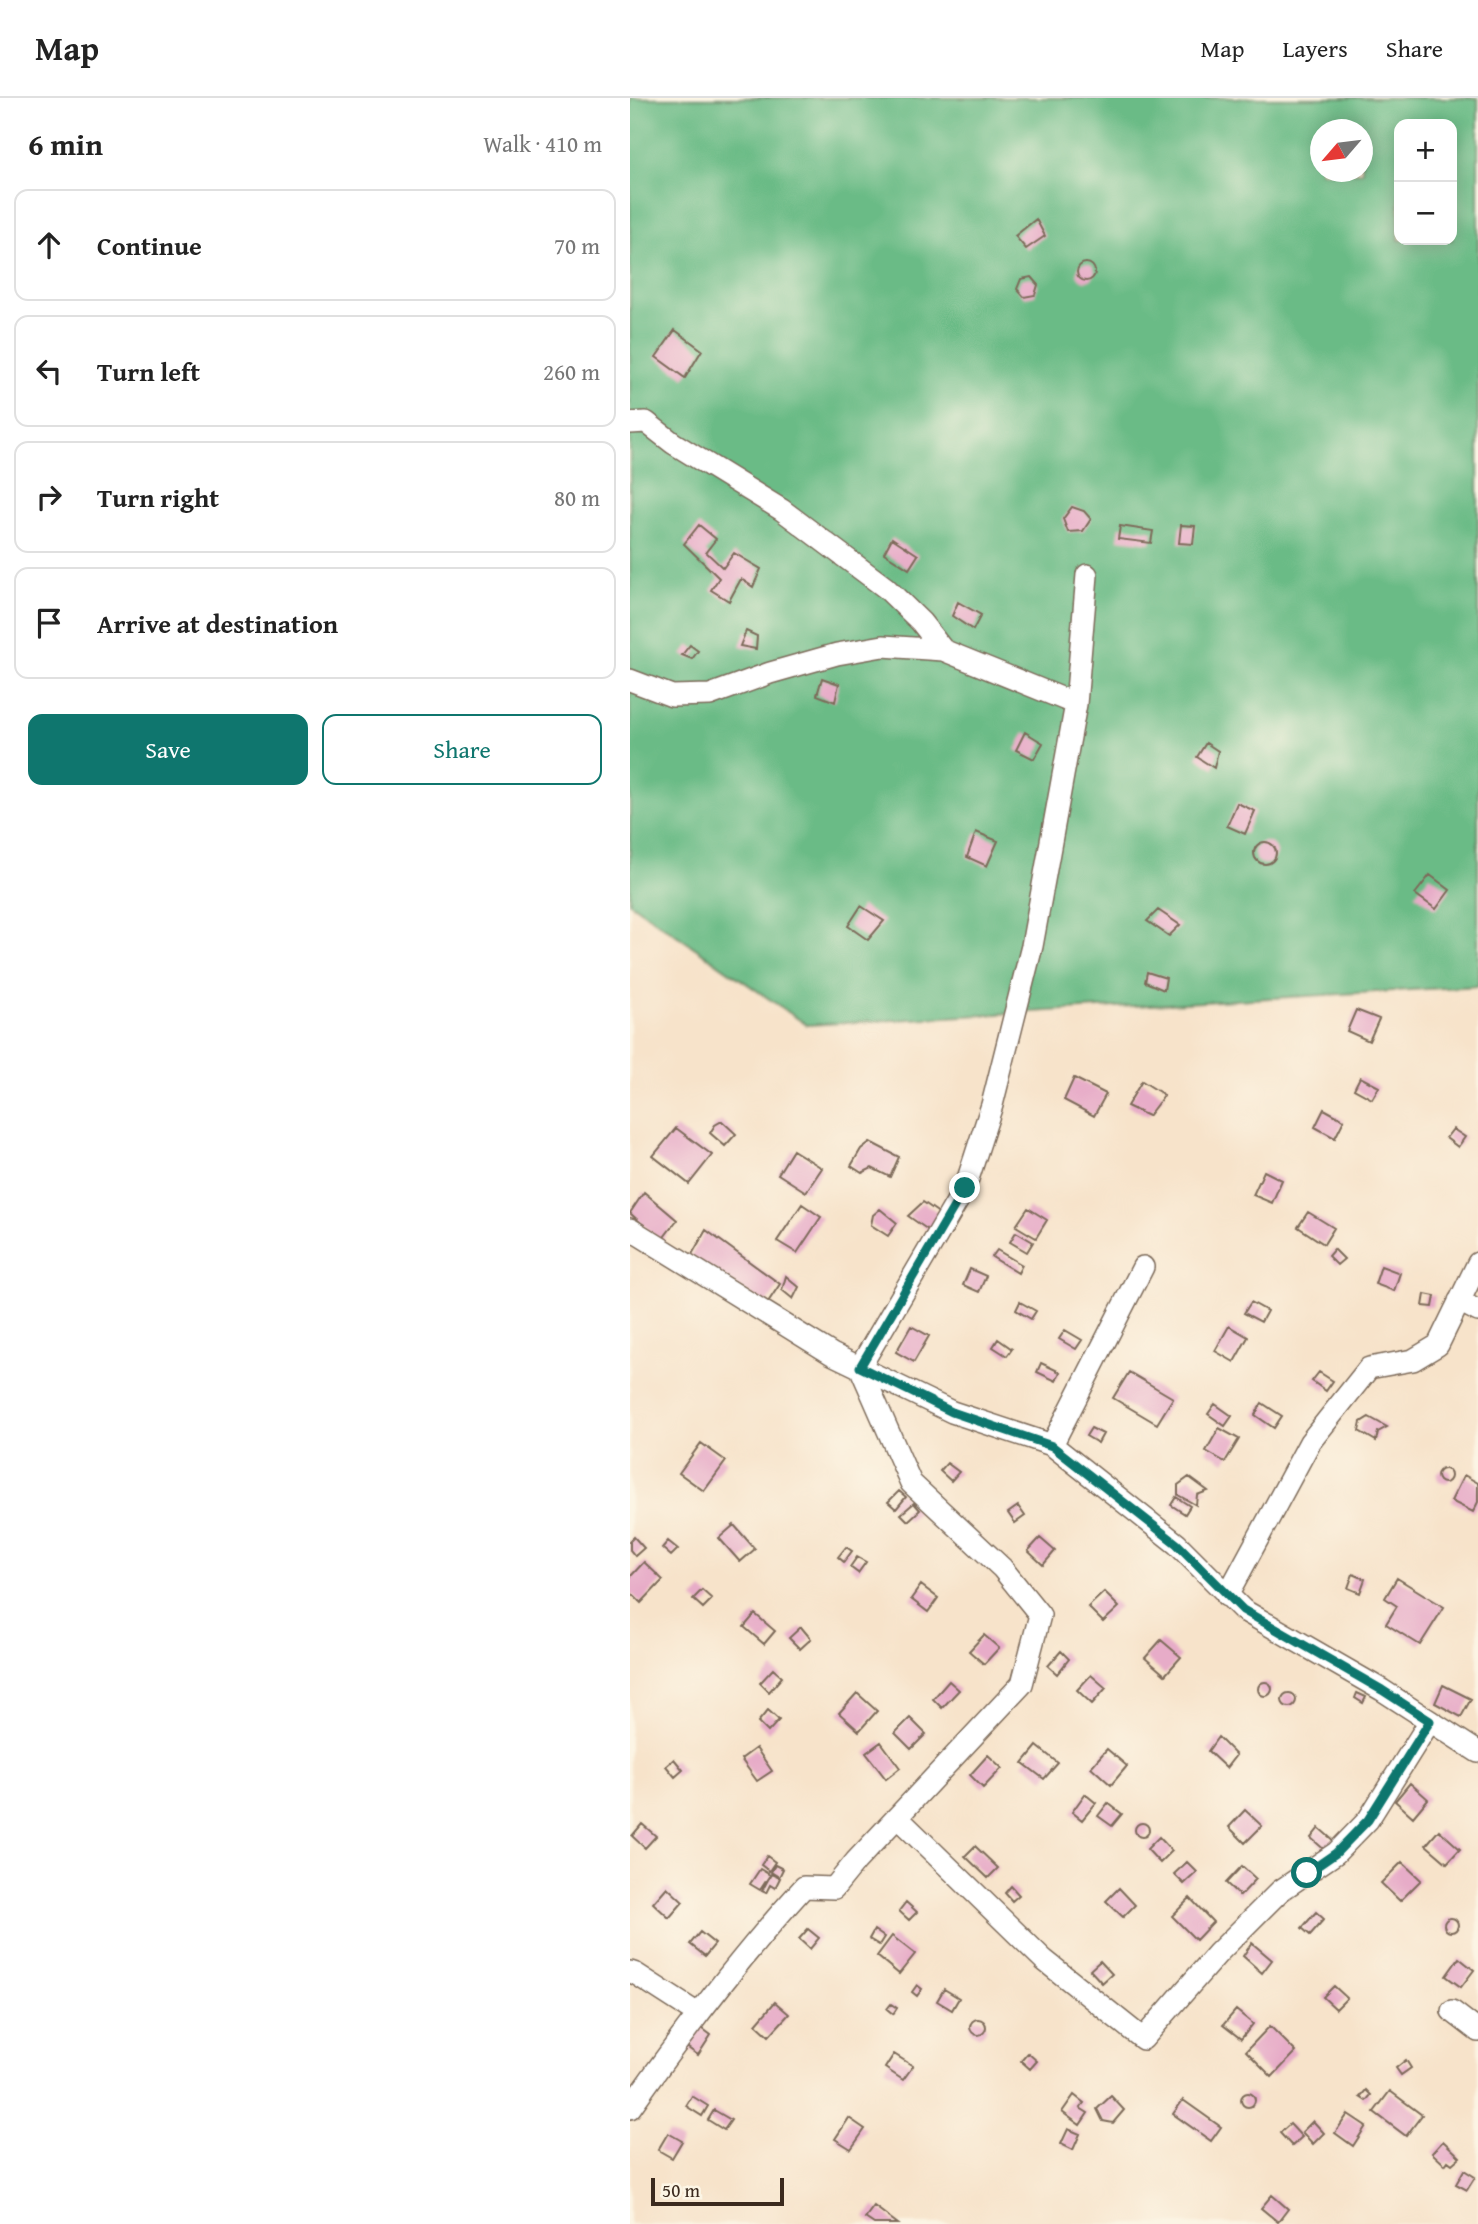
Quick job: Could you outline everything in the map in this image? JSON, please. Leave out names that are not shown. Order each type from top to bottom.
[{"type":"street","points":[[630,423],[646,422],[673,443],[782,510],[886,588],[921,622],[943,650]]},
{"type":"street","points":[[860,1367],[965,1188],[992,1105],[1032,946],[1076,704],[1087,575]]},
{"type":"street","points":[[630,680],[671,696],[710,695],[770,673],[837,654],[883,646],[943,650],[1076,704]]},
{"type":"street","points":[[630,1229],[832,1354],[952,1412],[1052,1446],[1177,1544],[1243,1610],[1382,1690],[1478,1752]]},
{"type":"street","points":[[1227,1596],[1310,1442],[1368,1368],[1413,1360],[1438,1345],[1469,1306],[1478,1263]]},
{"type":"street","points":[[1052,1446],[1143,1267]]},
{"type":"street","points":[[630,2108],[698,2014],[804,1886],[834,1888],[1022,1684],[1040,1615],[1002,1568],[911,1483],[860,1367]]},
{"type":"street","points":[[897,1817],[1044,1960],[1143,2039],[1218,1953],[1280,1891],[1336,1853],[1368,1820],[1430,1721]]},
{"type":"street","points":[[630,1972],[698,2014]]},
{"type":"street","points":[[1452,2011],[1478,2031]]},
{"type":"green space","points":[[630,98],[1478,98],[1478,986],[807,1025],[630,903]]},
{"type":"building","points":[[1036,219],[1045,236],[1026,249],[1015,236]]},
{"type":"building","points":[[1086,263],[1092,266],[1095,272],[1092,278],[1086,281],[1080,278],[1077,272],[1080,266]]},
{"type":"building","points":[[1031,277],[1038,285],[1035,295],[1024,297],[1017,289],[1021,279]]},
{"type":"building","points":[[675,330],[702,350],[685,378],[656,357]]},
{"type":"building","points":[[1072,507],[1084,511],[1091,519],[1083,531],[1068,532],[1063,519]]},
{"type":"building","points":[[699,525],[716,539],[706,552],[723,568],[734,553],[761,569],[753,587],[741,579],[729,601],[711,590],[719,578],[684,544]]},
{"type":"building","points":[[1181,525],[1195,526],[1193,544],[1179,543]]},
{"type":"building","points":[[1120,526],[1153,531],[1151,543],[1118,539]]},
{"type":"building","points":[[892,538],[918,555],[909,569],[884,553]]},
{"type":"building","points":[[958,602],[981,615],[973,630],[952,616]]},
{"type":"building","points":[[746,631],[757,636],[756,649],[740,646]]},
{"type":"building","points":[[690,645],[698,651],[692,659],[682,655]]},
{"type":"building","points":[[822,678],[839,684],[835,702],[817,695]]},
{"type":"building","points":[[1025,732],[1043,743],[1034,759],[1016,750]]},
{"type":"building","points":[[1206,743],[1218,751],[1214,768],[1197,757]]},
{"type":"building","points":[[1237,803],[1255,811],[1245,834],[1227,826]]},
{"type":"building","points":[[976,832],[998,841],[987,866],[967,857]]},
{"type":"building","points":[[1265,842],[1273,845],[1276,853],[1273,861],[1265,864],[1257,861],[1254,853],[1257,845]]},
{"type":"building","points":[[1430,875],[1450,890],[1436,909],[1415,894]]},
{"type":"building","points":[[861,906],[884,921],[868,940],[848,926]]},
{"type":"building","points":[[1158,910],[1180,925],[1169,936],[1147,921]]},
{"type":"building","points":[[1147,972],[1166,978],[1164,990],[1145,982]]},
{"type":"building","points":[[1356,1010],[1379,1019],[1369,1041],[1347,1031]]},
{"type":"building","points":[[1360,1077],[1379,1087],[1372,1099],[1354,1089]]},
{"type":"building","points":[[1074,1078],[1106,1094],[1094,1116],[1064,1100]]},
{"type":"building","points":[[1142,1081],[1164,1095],[1148,1116],[1127,1106]]},
{"type":"building","points":[[1324,1109],[1344,1120],[1335,1138],[1315,1127]]},
{"type":"building","points":[[722,1121],[736,1134],[725,1146],[710,1133],[715,1125]]},
{"type":"building","points":[[676,1128],[712,1155],[689,1184],[653,1156]]},
{"type":"building","points":[[1453,1129],[1465,1137],[1458,1147],[1446,1138]]},
{"type":"building","points":[[870,1142],[899,1157],[890,1177],[872,1168],[862,1173],[851,1166],[861,1149]]},
{"type":"building","points":[[793,1150],[822,1168],[806,1192],[778,1174]]},
{"type":"building","points":[[1264,1171],[1282,1180],[1272,1203],[1253,1195]]},
{"type":"building","points":[[644,1192],[677,1220],[661,1241],[630,1213]]},
{"type":"building","points":[[923,1202],[943,1216],[931,1232],[908,1216]]},
{"type":"building","points":[[802,1204],[821,1217],[797,1253],[777,1241]]},
{"type":"building","points":[[1028,1208],[1047,1220],[1036,1238],[1016,1226]]},
{"type":"building","points":[[880,1209],[897,1223],[888,1236],[871,1225],[873,1215]]},
{"type":"building","points":[[1308,1212],[1334,1228],[1324,1244],[1298,1227]]},
{"type":"building","points":[[706,1230],[780,1284],[766,1305],[691,1256]]},
{"type":"building","points":[[1016,1232],[1033,1242],[1027,1252],[1010,1242]]},
{"type":"building","points":[[1334,1249],[1344,1259],[1337,1265],[1328,1256]]},
{"type":"building","points":[[997,1250],[1022,1265],[1018,1273],[992,1257]]},
{"type":"building","points":[[1381,1266],[1400,1273],[1394,1291],[1375,1284]]},
{"type":"building","points":[[970,1269],[986,1276],[979,1292],[963,1285]]},
{"type":"building","points":[[786,1276],[799,1287],[793,1299],[782,1290]]},
{"type":"building","points":[[1425,1294],[1435,1296],[1433,1307],[1423,1306]]},
{"type":"building","points":[[1020,1302],[1036,1311],[1031,1319],[1016,1310]]},
{"type":"building","points":[[1251,1302],[1267,1311],[1261,1322],[1244,1313]]},
{"type":"building","points":[[911,1326],[929,1336],[914,1362],[896,1352]]},
{"type":"building","points":[[1229,1326],[1248,1337],[1234,1362],[1215,1351]]},
{"type":"building","points":[[1065,1330],[1082,1340],[1076,1349],[1059,1339]]},
{"type":"building","points":[[998,1339],[1012,1349],[1007,1356],[993,1347]]},
{"type":"building","points":[[1041,1363],[1060,1372],[1056,1381],[1037,1372]]},
{"type":"building","points":[[1129,1372],[1173,1398],[1157,1424],[1113,1398]]},
{"type":"building","points":[[1319,1372],[1333,1381],[1326,1391],[1312,1381]]},
{"type":"building","points":[[1262,1403],[1282,1416],[1274,1428],[1255,1415]]},
{"type":"building","points":[[1215,1404],[1232,1416],[1225,1426],[1208,1414]]},
{"type":"building","points":[[1369,1417],[1387,1427],[1378,1432],[1376,1441],[1359,1431],[1361,1422]]},
{"type":"building","points":[[1091,1428],[1103,1434],[1098,1443],[1086,1436]]},
{"type":"building","points":[[1219,1428],[1239,1439],[1225,1462],[1206,1451]]},
{"type":"building","points":[[701,1443],[726,1461],[704,1491],[679,1473]]},
{"type":"building","points":[[947,1463],[959,1472],[951,1481],[940,1471]]},
{"type":"building","points":[[1444,1469],[1449,1471],[1449,1481],[1444,1483],[1439,1481],[1437,1476],[1439,1471]]},
{"type":"building","points":[[1464,1475],[1478,1483],[1478,1502],[1473,1512],[1451,1501]]},
{"type":"building","points":[[1189,1477],[1208,1491],[1197,1495],[1196,1505],[1178,1495],[1178,1485]]},
{"type":"building","points":[[899,1491],[906,1497],[896,1509],[888,1502]]},
{"type":"building","points":[[1176,1497],[1190,1506],[1185,1514],[1171,1505]]},
{"type":"building","points":[[914,1503],[920,1510],[908,1521],[901,1514]]},
{"type":"building","points":[[1018,1506],[1025,1516],[1015,1523],[1008,1513]]},
{"type":"building","points":[[734,1525],[755,1549],[740,1562],[719,1538]]},
{"type":"building","points":[[634,1537],[644,1548],[635,1556],[630,1550],[630,1541]]},
{"type":"building","points":[[1040,1538],[1055,1551],[1043,1565],[1028,1551]]},
{"type":"building","points":[[668,1541],[678,1549],[671,1556],[662,1548]]},
{"type":"building","points":[[846,1547],[852,1551],[844,1562],[838,1557]]},
{"type":"building","points":[[857,1557],[866,1562],[858,1573],[850,1567]]},
{"type":"building","points":[[644,1562],[663,1580],[641,1603],[630,1592],[630,1577]]},
{"type":"building","points":[[1353,1574],[1365,1579],[1360,1593],[1348,1588]]},
{"type":"building","points":[[1397,1578],[1444,1607],[1420,1645],[1386,1624],[1397,1606],[1385,1598]]},
{"type":"building","points":[[921,1585],[938,1598],[928,1612],[911,1599]]},
{"type":"building","points":[[702,1590],[712,1599],[703,1608],[693,1599]]},
{"type":"building","points":[[1104,1592],[1119,1607],[1103,1622],[1088,1607]]},
{"type":"building","points":[[755,1614],[775,1631],[764,1644],[744,1627]]},
{"type":"building","points":[[801,1627],[811,1639],[800,1649],[789,1638]]},
{"type":"building","points":[[984,1635],[999,1648],[984,1664],[969,1651]]},
{"type":"building","points":[[1161,1640],[1181,1657],[1165,1675],[1145,1658]]},
{"type":"building","points":[[1061,1651],[1069,1659],[1057,1674],[1048,1666]]},
{"type":"building","points":[[773,1669],[782,1677],[769,1692],[760,1683]]},
{"type":"building","points":[[1091,1675],[1106,1688],[1092,1704],[1077,1690]]},
{"type":"building","points":[[949,1681],[959,1690],[942,1708],[933,1699]]},
{"type":"building","points":[[1265,1682],[1270,1684],[1270,1694],[1265,1696],[1260,1694],[1258,1689],[1260,1684]]},
{"type":"building","points":[[1443,1685],[1471,1699],[1461,1717],[1435,1703]]},
{"type":"building","points":[[857,1693],[877,1711],[859,1731],[839,1713]]},
{"type":"building","points":[[1289,1693],[1294,1695],[1294,1705],[1289,1707],[1284,1705],[1282,1700],[1284,1695]]},
{"type":"building","points":[[1357,1693],[1366,1697],[1363,1703],[1355,1698]]},
{"type":"building","points":[[768,1710],[779,1720],[768,1732],[758,1722]]},
{"type":"building","points":[[910,1718],[926,1734],[911,1749],[895,1733]]},
{"type":"building","points":[[1218,1737],[1236,1755],[1226,1768],[1208,1751]]},
{"type":"building","points":[[881,1742],[900,1768],[886,1779],[866,1753]]},
{"type":"building","points":[[1037,1746],[1058,1763],[1044,1779],[1023,1763]]},
{"type":"building","points":[[756,1748],[772,1771],[757,1781],[741,1759]]},
{"type":"building","points":[[1107,1749],[1127,1766],[1111,1785],[1091,1767]]},
{"type":"building","points":[[988,1755],[1002,1768],[983,1788],[970,1775]]},
{"type":"building","points":[[674,1759],[683,1770],[675,1777],[666,1766]]},
{"type":"building","points":[[1410,1783],[1428,1799],[1413,1817],[1395,1801]]},
{"type":"building","points":[[1085,1794],[1096,1803],[1082,1820],[1072,1812]]},
{"type":"building","points":[[1108,1803],[1122,1814],[1112,1826],[1098,1816]]},
{"type":"building","points":[[1245,1810],[1262,1826],[1245,1843],[1229,1827]]},
{"type":"building","points":[[1142,1823],[1147,1825],[1147,1835],[1142,1837],[1137,1835],[1135,1830],[1137,1825]]},
{"type":"building","points":[[642,1824],[656,1836],[645,1848],[632,1836]]},
{"type":"building","points":[[1319,1828],[1335,1842],[1327,1852],[1311,1838]]},
{"type":"building","points":[[1439,1830],[1460,1849],[1447,1863],[1426,1845]]},
{"type":"building","points":[[1159,1837],[1172,1851],[1160,1863],[1147,1849]]},
{"type":"building","points":[[975,1846],[998,1868],[988,1878],[965,1856]]},
{"type":"building","points":[[767,1856],[775,1862],[769,1871],[761,1865]]},
{"type":"building","points":[[1187,1862],[1197,1872],[1184,1884],[1174,1874]]},
{"type":"building","points":[[1402,1862],[1421,1880],[1400,1901],[1381,1883]]},
{"type":"building","points":[[775,1865],[783,1869],[779,1877],[771,1872]]},
{"type":"building","points":[[1242,1866],[1256,1879],[1240,1896],[1226,1883]]},
{"type":"building","points":[[760,1869],[770,1875],[760,1890],[750,1884]]},
{"type":"building","points":[[771,1874],[780,1878],[775,1888],[770,1885],[766,1893],[762,1891]]},
{"type":"building","points":[[1011,1886],[1019,1895],[1012,1901],[1005,1893]]},
{"type":"building","points":[[667,1887],[683,1902],[669,1918],[653,1903]]},
{"type":"building","points":[[1119,1888],[1135,1905],[1123,1917],[1106,1901]]},
{"type":"building","points":[[1190,1898],[1213,1922],[1196,1940],[1172,1916]]},
{"type":"building","points":[[906,1902],[917,1912],[909,1920],[899,1911]]},
{"type":"building","points":[[1316,1912],[1324,1919],[1310,1935],[1302,1928]]},
{"type":"building","points":[[1448,1918],[1454,1918],[1458,1925],[1454,1932],[1448,1932],[1444,1928],[1444,1922]]},
{"type":"building","points":[[808,1929],[819,1938],[810,1949],[799,1939]]},
{"type":"building","points":[[874,1930],[884,1937],[879,1945],[869,1939]]},
{"type":"building","points":[[700,1932],[715,1944],[705,1956],[690,1944]]},
{"type":"building","points":[[892,1936],[915,1954],[899,1974],[877,1956]]},
{"type":"building","points":[[1252,1943],[1272,1960],[1262,1973],[1243,1956]]},
{"type":"building","points":[[1459,1958],[1474,1970],[1461,1987],[1446,1976]]},
{"type":"building","points":[[1100,1961],[1112,1974],[1102,1983],[1090,1970]]},
{"type":"building","points":[[917,1985],[922,1989],[917,1996],[912,1992]]},
{"type":"building","points":[[1334,1986],[1347,1998],[1336,2009],[1323,1997]]},
{"type":"building","points":[[944,1989],[959,1998],[952,2010],[937,2001]]},
{"type":"building","points":[[775,2002],[789,2014],[769,2036],[756,2024]]},
{"type":"building","points":[[891,2004],[897,2008],[893,2014],[887,2009]]},
{"type":"building","points":[[1236,2010],[1253,2024],[1241,2039],[1223,2025]]},
{"type":"building","points":[[978,2019],[986,2027],[978,2035],[970,2027]]},
{"type":"building","points":[[695,2023],[711,2035],[698,2055],[681,2043]]},
{"type":"building","points":[[1270,2026],[1296,2052],[1272,2077],[1246,2051]]},
{"type":"building","points":[[1028,2053],[1037,2061],[1030,2069],[1021,2061]]},
{"type":"building","points":[[894,2054],[913,2066],[903,2080],[885,2068]]},
{"type":"building","points":[[1406,2060],[1411,2068],[1401,2075],[1396,2068]]},
{"type":"building","points":[[1366,2090],[1371,2095],[1366,2101],[1360,2097]]},
{"type":"building","points":[[1390,2091],[1422,2115],[1406,2136],[1374,2112]]},
{"type":"building","points":[[1248,2093],[1253,2095],[1253,2105],[1248,2107],[1243,2105],[1241,2100],[1243,2095]]},
{"type":"building","points":[[1074,2095],[1084,2103],[1080,2108],[1088,2113],[1080,2125],[1062,2112]]},
{"type":"building","points":[[692,2096],[708,2106],[702,2116],[686,2106]]},
{"type":"building","points":[[1111,2096],[1124,2110],[1113,2123],[1103,2121],[1097,2109]]},
{"type":"building","points":[[1183,2100],[1221,2127],[1211,2141],[1173,2114]]},
{"type":"building","points":[[714,2110],[731,2120],[724,2130],[708,2120]]},
{"type":"building","points":[[1348,2114],[1366,2126],[1353,2146],[1335,2133]]},
{"type":"building","points":[[849,2118],[865,2129],[851,2149],[835,2139]]},
{"type":"building","points":[[1313,2121],[1324,2133],[1313,2144],[1302,2132]]},
{"type":"building","points":[[1290,2124],[1302,2137],[1292,2146],[1280,2133]]},
{"type":"building","points":[[1068,2129],[1080,2134],[1073,2150],[1061,2144]]},
{"type":"building","points":[[668,2133],[682,2141],[672,2158],[658,2150]]},
{"type":"building","points":[[1443,2141],[1460,2157],[1452,2164],[1448,2161],[1445,2165],[1432,2153]]},
{"type":"building","points":[[1464,2170],[1475,2177],[1467,2190],[1456,2184]]},
{"type":"building","points":[[1272,2195],[1288,2209],[1278,2222],[1261,2208]]},
{"type":"building","points":[[874,2206],[898,2224],[874,2224],[865,2218]]},
{"type":"route","points":[[965,1188],[860,1367],[952,1412],[1052,1446],[1177,1544],[1243,1610],[1382,1690],[1430,1721],[1368,1820],[1336,1853],[1307,1873]]}]
